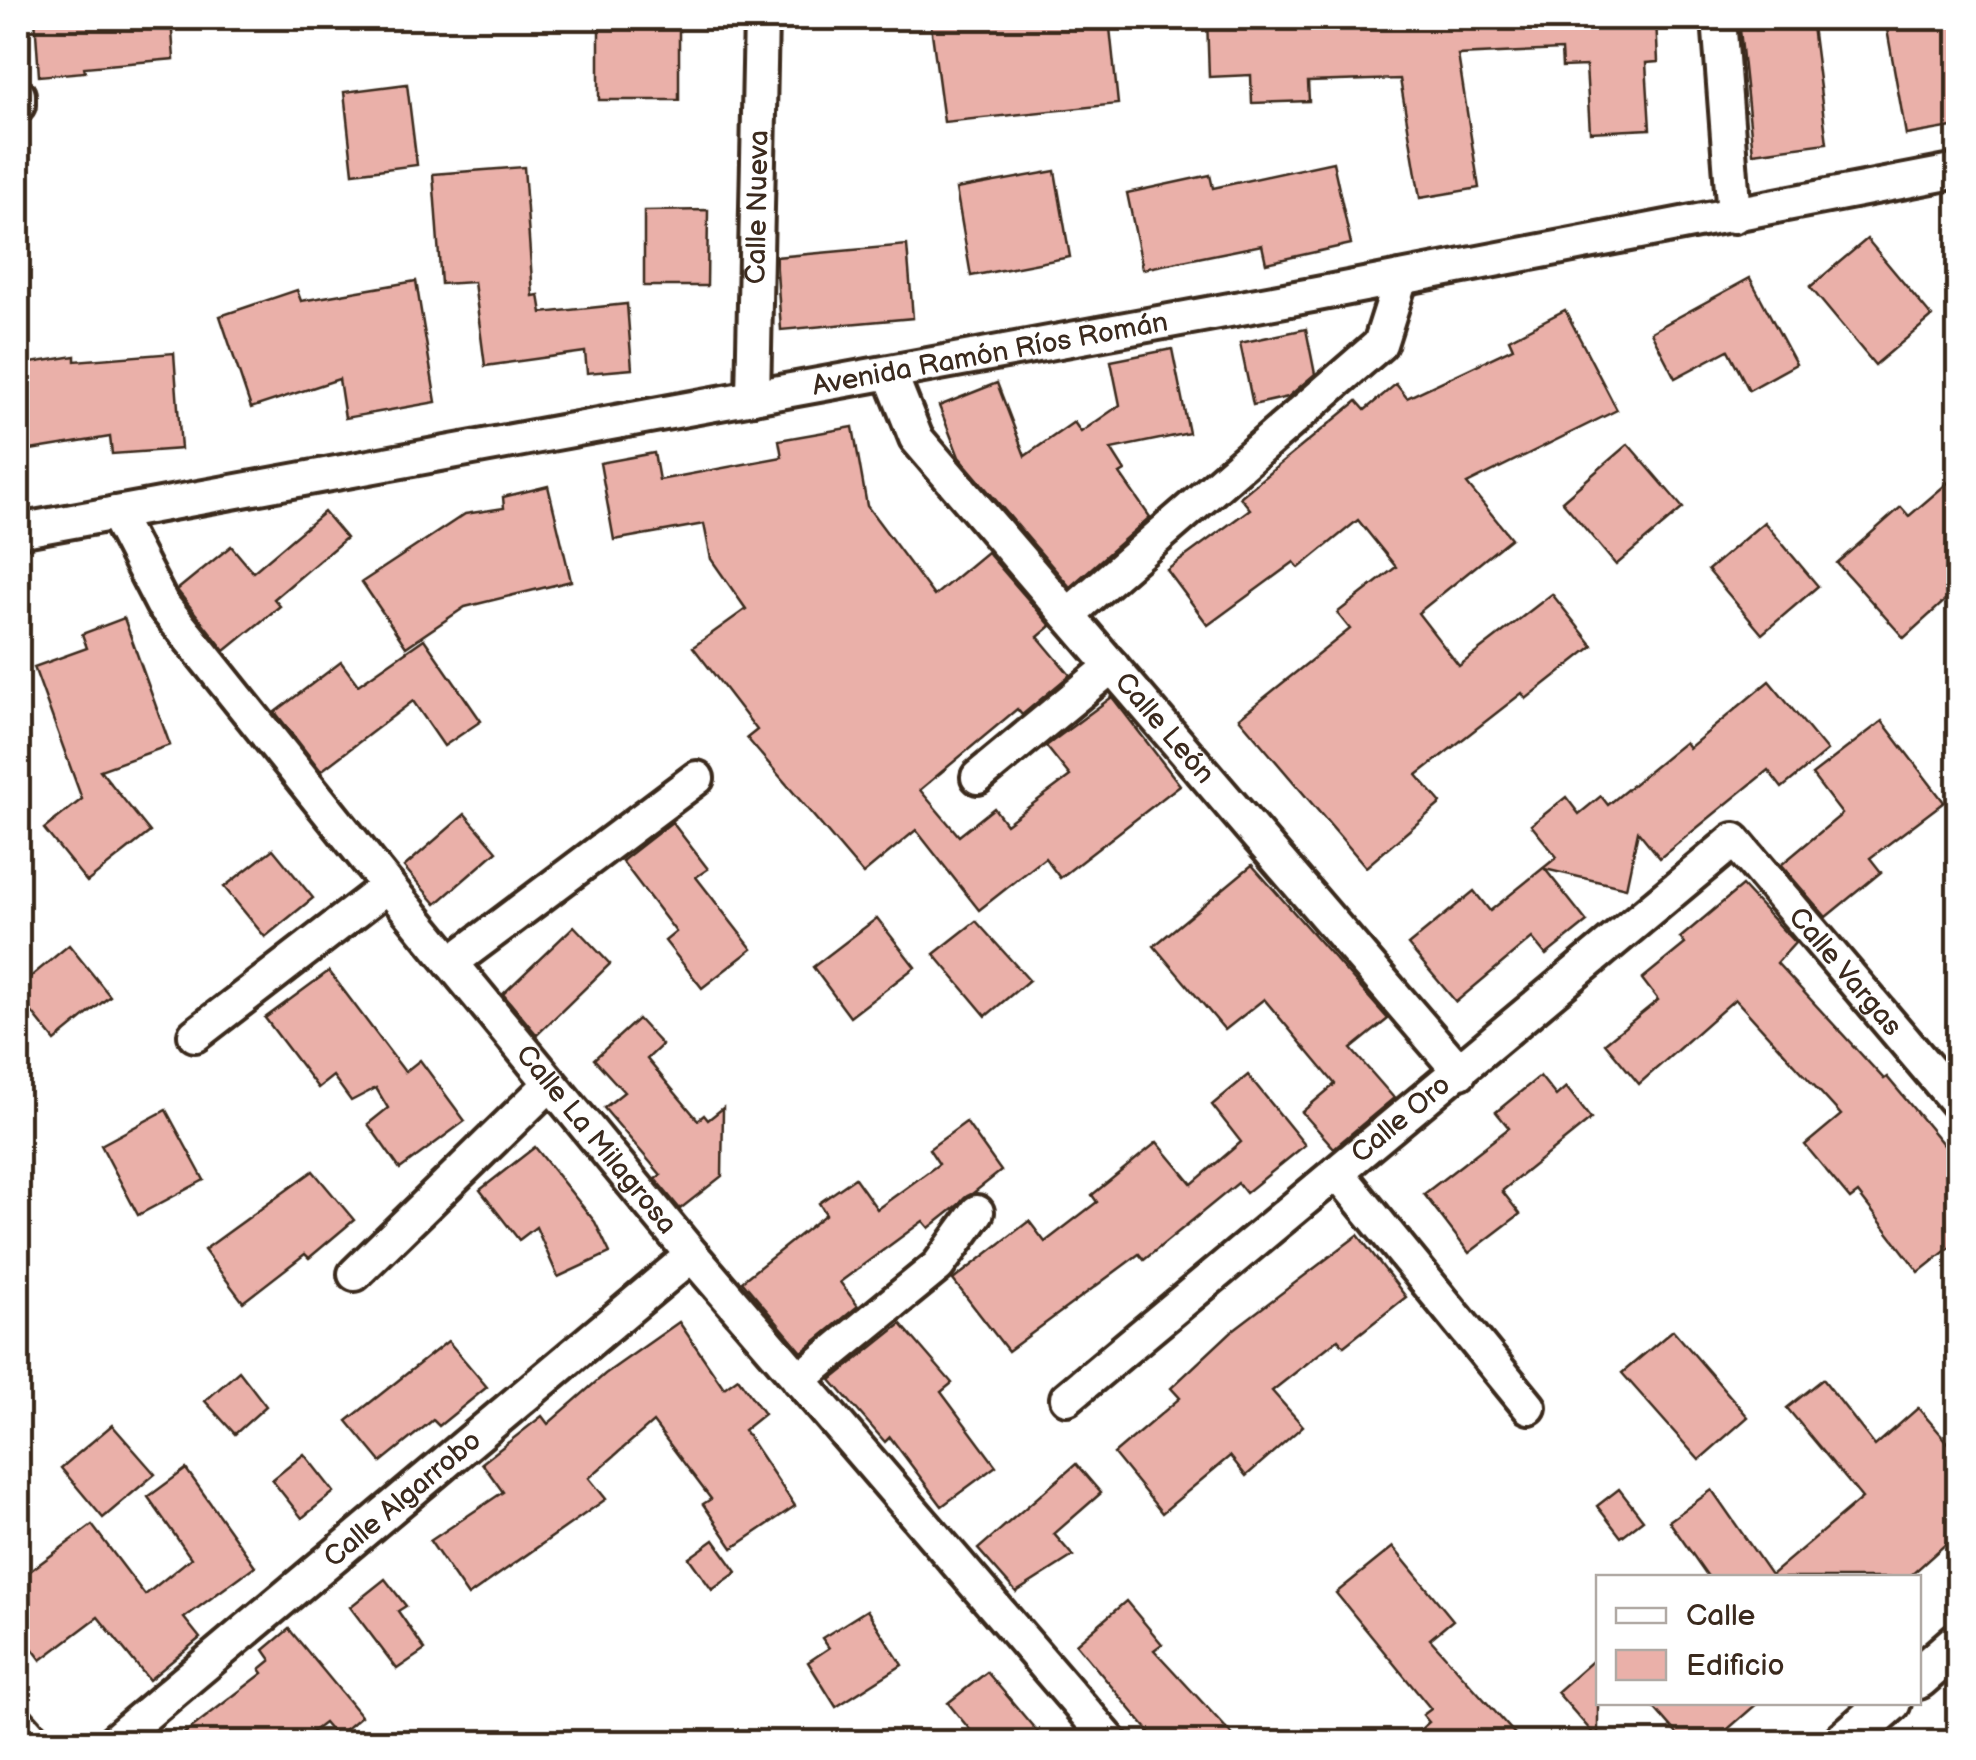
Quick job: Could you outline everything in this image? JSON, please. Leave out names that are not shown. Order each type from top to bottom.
[{"type":"street","name":"Calle Nueva","points":[[752,398],[761,18]]},
{"type":"street","points":[[1719,18],[1734,216]]},
{"type":"street","points":[[18,94],[18,105]]},
{"type":"street","name":"Avenida Ramón Ríos Román","points":[[18,531],[1401,278],[1958,170]]},
{"type":"street","points":[[1068,615],[1380,344],[1401,278]]},
{"type":"street","name":"Calle León","points":[[890,373],[916,438],[1460,1072]]},
{"type":"street","name":"Calle La Milagrosa","points":[[116,513],[162,604],[388,886],[692,1255],[1111,1742]]},
{"type":"street","points":[[978,776],[1112,666]]},
{"type":"street","points":[[451,963],[696,778]]},
{"type":"street","name":"Calle Oro","points":[[1066,1398],[1734,840]]},
{"type":"street","name":"Calle Vargas","points":[[1734,840],[1958,1104]]},
{"type":"street","points":[[195,1036],[388,886]]},
{"type":"street","points":[[355,1274],[550,1084]]},
{"type":"street","points":[[1338,1173],[1529,1408]]},
{"type":"street","points":[[800,1380],[938,1266],[977,1212]]},
{"type":"street","name":"Calle Algarrobo","points":[[113,1742],[692,1255]]},
{"type":"street","points":[[1921,1675],[1958,1643]]},
{"type":"street","points":[[1844,1742],[1887,1705]]},
{"type":"street","points":[[18,1723],[35,1742]]},
{"type":"building","points":[[35,18],[171,18],[174,59],[84,67],[85,72],[39,76]]},
{"type":"building","points":[[930,18],[1109,18],[1118,104],[944,122]]},
{"type":"building","points":[[1207,18],[1656,18],[1658,62],[1646,63],[1650,129],[1590,132],[1586,66],[1562,67],[1561,50],[1458,55],[1479,188],[1420,198],[1400,79],[1308,82],[1309,101],[1252,103],[1251,75],[1209,77]]},
{"type":"building","points":[[1811,18],[1827,143],[1753,153],[1739,20]]},
{"type":"building","points":[[1885,18],[1958,18],[1958,126],[1906,135]]},
{"type":"building","points":[[679,25],[679,100],[599,100],[599,26]]},
{"type":"building","points":[[407,84],[417,165],[353,173],[344,92]]},
{"type":"building","points":[[1333,162],[1351,244],[1266,263],[1262,245],[1143,269],[1127,193],[1210,175],[1213,188]]},
{"type":"building","points":[[524,167],[533,296],[539,295],[542,313],[627,304],[632,369],[587,373],[585,352],[485,366],[474,282],[441,284],[433,174]]},
{"type":"building","points":[[1055,171],[1070,257],[971,276],[956,189]]},
{"type":"building","points":[[708,210],[707,286],[644,286],[644,211]]},
{"type":"building","points":[[1867,239],[1932,317],[1875,365],[1810,287]]},
{"type":"building","points":[[907,245],[913,318],[781,330],[776,257]]},
{"type":"building","points":[[1750,278],[1796,364],[1749,390],[1728,350],[1675,378],[1651,332]]},
{"type":"building","points":[[416,281],[436,402],[345,418],[339,379],[251,408],[220,316],[297,290],[301,301]]},
{"type":"building","points":[[1565,310],[1617,410],[1467,484],[1511,538],[1418,613],[1459,666],[1552,594],[1593,646],[1526,699],[1522,693],[1417,775],[1441,803],[1366,867],[1239,718],[1350,629],[1337,613],[1396,567],[1358,520],[1299,568],[1294,562],[1208,625],[1167,570],[1250,509],[1240,497],[1357,401],[1365,410],[1396,384],[1407,398],[1513,348],[1509,339]]},
{"type":"building","points":[[1306,329],[1315,374],[1288,397],[1253,405],[1240,343]]},
{"type":"building","points":[[1172,349],[1189,433],[1111,449],[1125,471],[1120,474],[1150,517],[1070,587],[959,457],[939,406],[997,383],[1025,456],[1074,422],[1081,432],[1120,405],[1111,361]]},
{"type":"building","points":[[174,353],[181,449],[112,454],[110,437],[18,452],[18,365],[75,356],[75,361]]},
{"type":"building","points":[[853,427],[867,506],[934,596],[987,552],[1051,626],[1038,637],[1070,675],[1022,715],[1017,709],[920,790],[959,836],[994,808],[1006,824],[1070,776],[1046,746],[1112,697],[1180,785],[1060,878],[1045,858],[979,910],[916,830],[863,874],[747,738],[757,730],[693,647],[746,609],[711,559],[704,524],[614,540],[600,463],[654,453],[659,480],[782,457],[779,440]]},
{"type":"building","points":[[1628,444],[1683,508],[1616,565],[1562,501]]},
{"type":"building","points":[[1958,474],[1958,589],[1904,638],[1837,563],[1901,507],[1909,516]]},
{"type":"building","points":[[548,486],[571,581],[465,607],[406,647],[362,582],[465,514],[504,508],[503,497]]},
{"type":"building","points":[[324,512],[346,538],[274,599],[280,606],[225,651],[177,590],[231,546],[253,572]]},
{"type":"building","points":[[1764,522],[1818,586],[1762,634],[1708,570]]},
{"type":"building","points":[[124,618],[170,745],[100,770],[150,832],[87,882],[44,829],[82,799],[34,667],[87,648],[82,634]]},
{"type":"building","points":[[424,639],[481,721],[444,746],[413,701],[321,771],[275,712],[341,662],[358,685]]},
{"type":"building","points":[[1769,681],[1827,751],[1782,788],[1768,770],[1660,858],[1638,831],[1626,888],[1545,869],[1587,922],[1546,955],[1532,938],[1456,1002],[1408,945],[1474,891],[1490,911],[1557,857],[1531,825],[1566,797],[1579,814],[1601,796],[1608,805],[1685,742],[1689,748]]},
{"type":"building","points":[[1882,721],[1944,802],[1870,858],[1881,872],[1826,917],[1781,865],[1842,814],[1812,775]]},
{"type":"building","points":[[465,814],[497,851],[436,904],[404,867]]},
{"type":"building","points":[[672,822],[708,869],[696,877],[752,949],[702,988],[665,941],[676,932],[622,861]]},
{"type":"building","points":[[273,849],[313,898],[265,937],[224,887]]},
{"type":"building","points":[[1252,865],[1388,1019],[1351,1049],[1394,1098],[1334,1148],[1302,1112],[1335,1084],[1264,999],[1225,1030],[1154,946]]},
{"type":"building","points":[[1742,886],[1795,943],[1777,963],[1884,1079],[1887,1077],[1958,1162],[1958,1241],[1919,1272],[1858,1193],[1850,1199],[1805,1145],[1841,1115],[1735,999],[1639,1084],[1605,1043],[1658,1000],[1642,979],[1685,944],[1680,938]]},
{"type":"building","points":[[877,918],[915,967],[850,1017],[813,967]]},
{"type":"building","points":[[976,921],[1029,980],[986,1016],[934,954]]},
{"type":"building","points":[[574,926],[610,964],[537,1035],[503,994]]},
{"type":"building","points":[[69,945],[110,996],[55,1041],[18,995],[18,987]]},
{"type":"building","points":[[329,971],[405,1072],[420,1060],[465,1121],[400,1169],[368,1124],[388,1108],[376,1088],[351,1101],[333,1076],[318,1088],[265,1018]]},
{"type":"building","points":[[638,1019],[662,1045],[647,1059],[698,1120],[704,1115],[708,1120],[723,1108],[722,1176],[680,1209],[655,1179],[661,1175],[604,1108],[624,1092],[594,1059]]},
{"type":"building","points":[[1248,1075],[1305,1145],[1246,1193],[1238,1183],[1144,1260],[1139,1254],[1008,1351],[953,1280],[1029,1221],[1045,1242],[1097,1202],[1092,1195],[1157,1142],[1192,1184],[1241,1142],[1212,1105]]},
{"type":"building","points":[[1540,1076],[1556,1096],[1566,1087],[1591,1119],[1502,1191],[1520,1214],[1469,1253],[1424,1194],[1509,1128],[1496,1112]]},
{"type":"building","points":[[166,1110],[204,1180],[138,1215],[101,1145]]},
{"type":"building","points":[[966,1122],[1001,1171],[929,1228],[923,1221],[840,1282],[858,1306],[802,1352],[742,1281],[826,1214],[819,1203],[855,1178],[877,1209],[939,1164],[929,1149]]},
{"type":"building","points":[[535,1147],[595,1222],[610,1253],[558,1277],[536,1227],[519,1240],[480,1190]]},
{"type":"building","points":[[313,1171],[354,1220],[309,1258],[305,1254],[243,1302],[204,1250]]},
{"type":"building","points":[[1358,1235],[1406,1297],[1344,1346],[1338,1339],[1272,1391],[1303,1426],[1246,1476],[1230,1456],[1162,1513],[1114,1454],[1180,1398],[1171,1388],[1233,1330]]},
{"type":"building","points":[[679,1322],[724,1388],[738,1378],[764,1414],[744,1430],[795,1506],[733,1548],[703,1504],[711,1499],[653,1422],[589,1478],[606,1499],[468,1596],[430,1541],[503,1492],[482,1463],[542,1416],[548,1424],[605,1374]]},
{"type":"building","points":[[901,1324],[952,1383],[941,1392],[996,1466],[942,1506],[890,1437],[885,1442],[831,1380]]},
{"type":"building","points":[[1673,1330],[1748,1417],[1699,1460],[1622,1373]]},
{"type":"building","points":[[448,1341],[487,1387],[439,1426],[433,1420],[381,1462],[347,1421]]},
{"type":"building","points":[[239,1371],[266,1406],[235,1434],[205,1401]]},
{"type":"building","points":[[1823,1379],[1875,1446],[1918,1408],[1958,1454],[1958,1533],[1911,1575],[1771,1575],[1862,1498],[1787,1408]]},
{"type":"building","points":[[112,1425],[155,1474],[103,1518],[61,1468]]},
{"type":"building","points":[[304,1454],[334,1492],[302,1518],[272,1480]]},
{"type":"building","points":[[1076,1464],[1101,1493],[1054,1534],[1073,1556],[1016,1592],[978,1549]]},
{"type":"building","points":[[186,1469],[255,1566],[184,1618],[200,1638],[149,1680],[98,1617],[41,1660],[18,1629],[18,1580],[92,1525],[145,1595],[191,1558],[148,1497]]},
{"type":"building","points":[[1619,1489],[1643,1520],[1621,1537],[1597,1506]]},
{"type":"building","points":[[1712,1490],[1771,1575],[1707,1575],[1669,1521]]},
{"type":"building","points":[[714,1540],[737,1572],[712,1590],[689,1558]]},
{"type":"building","points":[[1393,1547],[1453,1620],[1430,1639],[1522,1742],[1406,1742],[1429,1722],[1423,1715],[1431,1709],[1336,1593]]},
{"type":"building","points":[[385,1579],[406,1606],[398,1611],[425,1650],[397,1669],[350,1607]]},
{"type":"building","points":[[1126,1601],[1162,1644],[1154,1650],[1239,1742],[1158,1742],[1076,1644]]},
{"type":"building","points":[[867,1610],[902,1665],[836,1707],[808,1662],[829,1648],[822,1638]]},
{"type":"building","points":[[289,1629],[361,1716],[336,1737],[324,1723],[299,1742],[173,1742],[263,1673],[260,1669],[271,1660],[264,1650]]},
{"type":"building","points":[[1596,1658],[1598,1739],[1557,1692]]},
{"type":"building","points":[[987,1672],[1046,1742],[980,1742],[948,1703]]},
{"type":"building","points":[[1652,1705],[1756,1705],[1713,1742],[1684,1742]]}]
